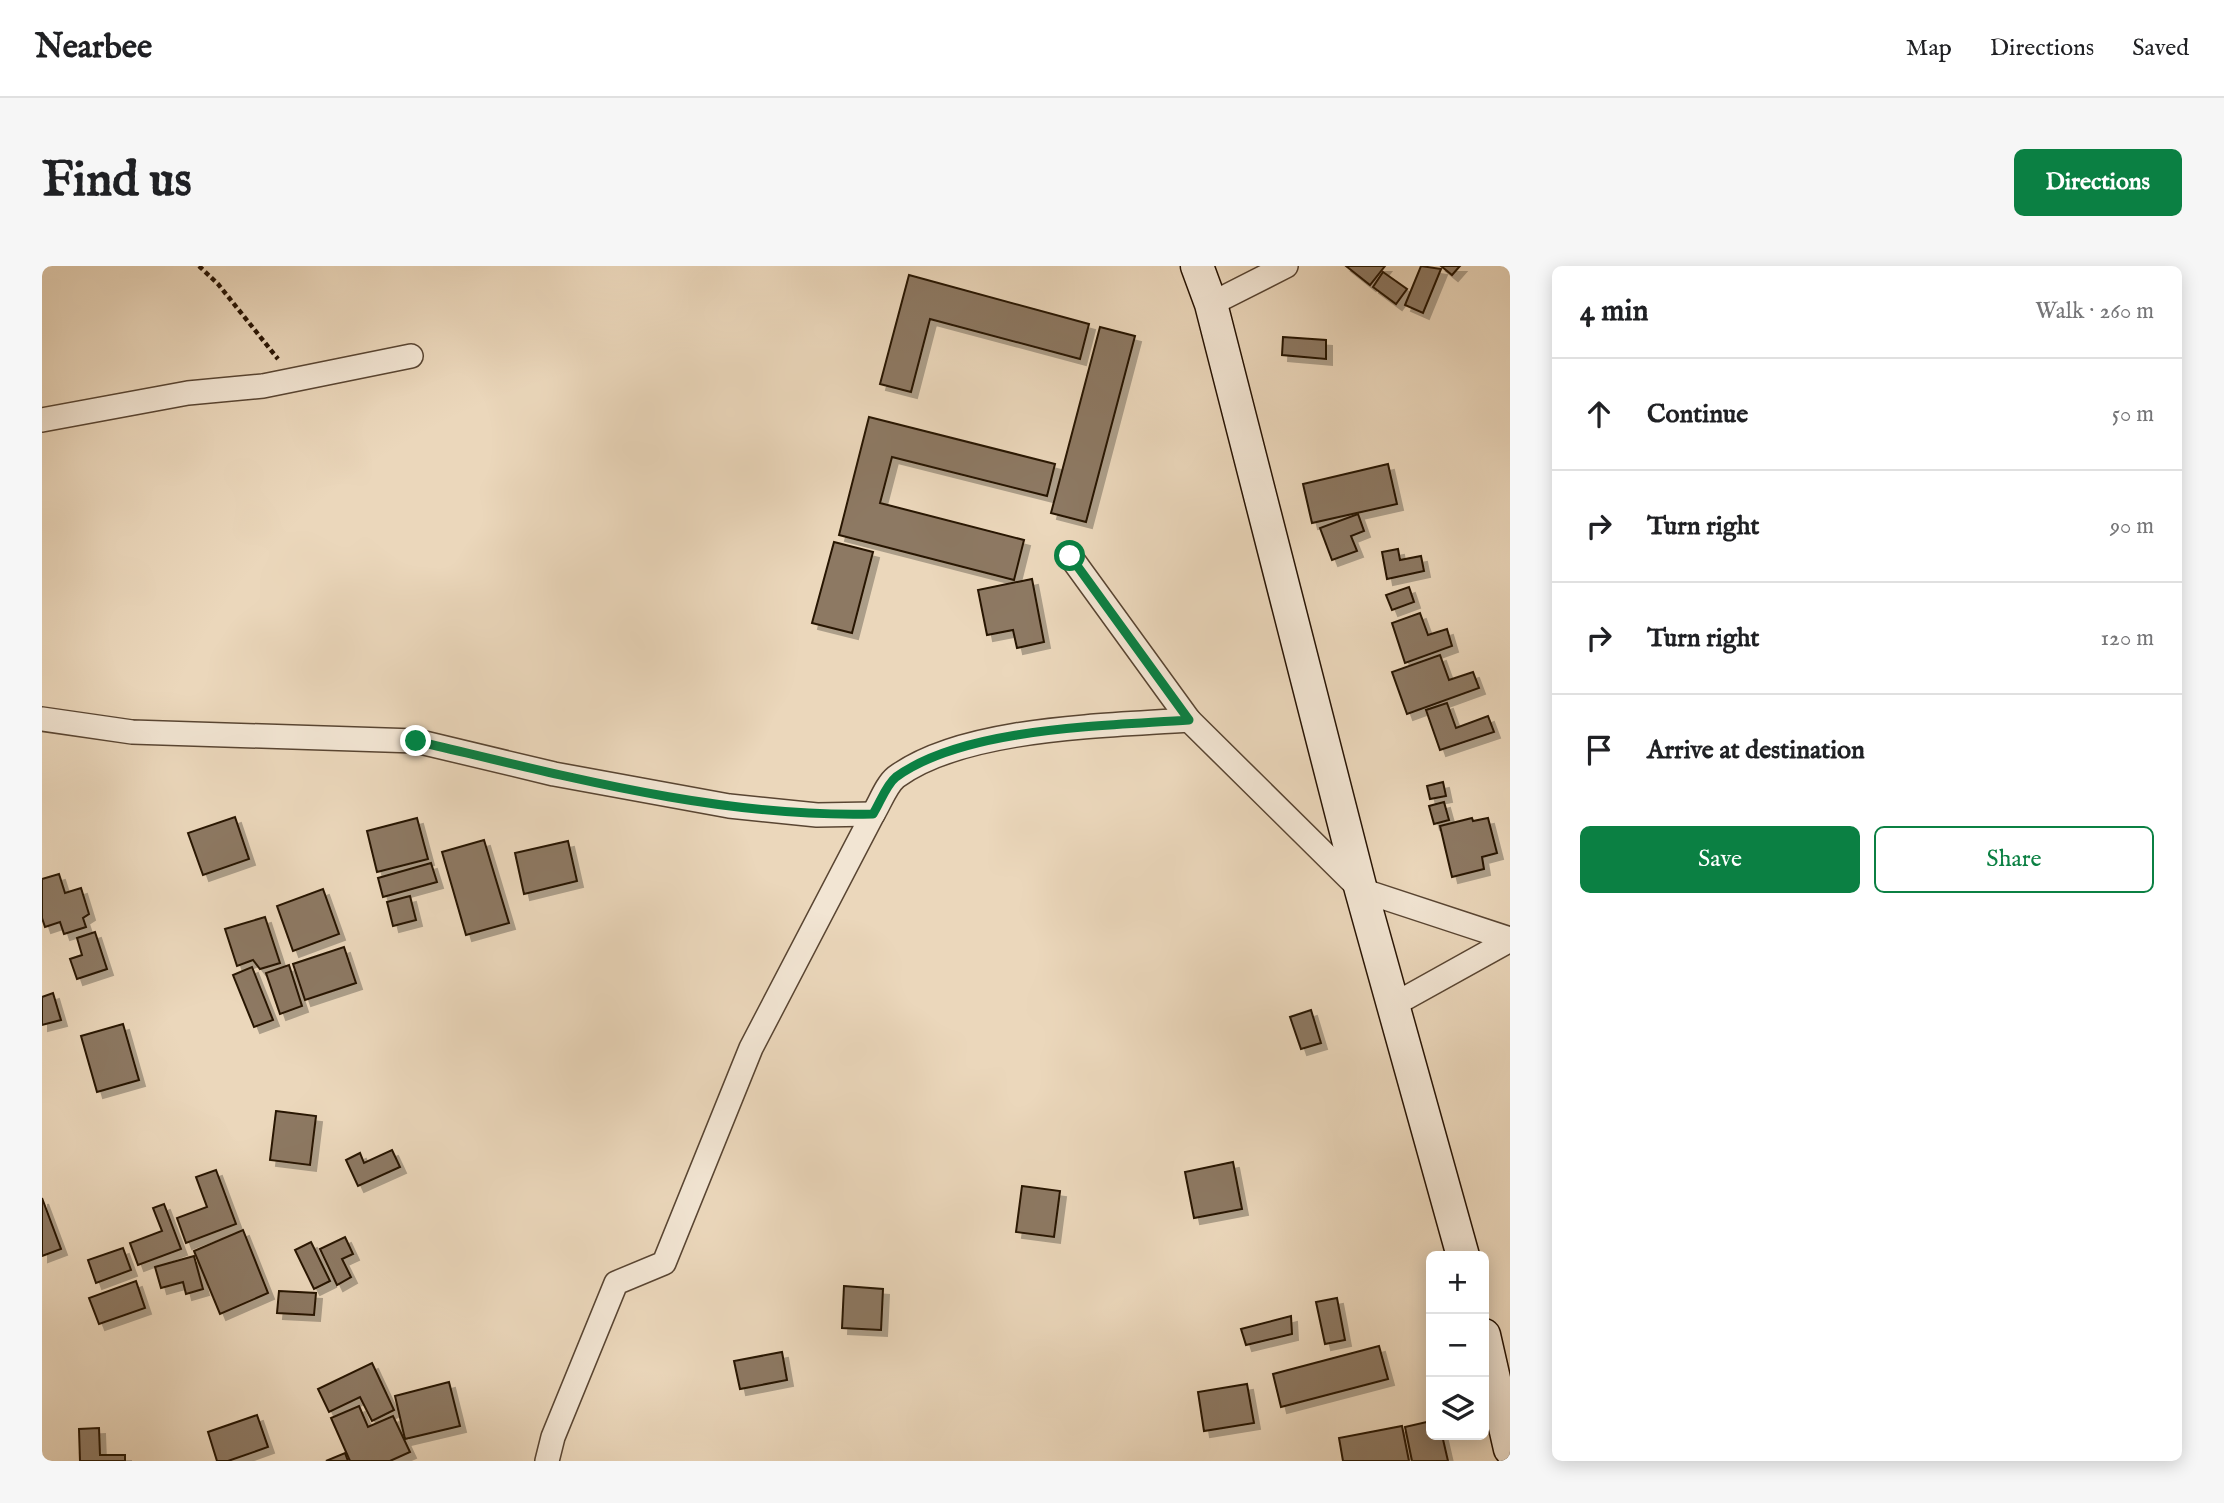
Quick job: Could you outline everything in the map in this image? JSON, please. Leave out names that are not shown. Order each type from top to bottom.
[{"type":"main road","points":[[1197,266],[1211,304],[1361,890],[1395,1004],[1462,1251]]},
{"type":"main road","points":[[1489,1357],[1510,1449]]},
{"type":"street","points":[[1211,304],[1286,266]]},
{"type":"street","points":[[42,420],[188,393],[263,386],[411,356]]},
{"type":"street","points":[[1070,556],[1189,720],[1361,890],[1510,940]]},
{"type":"street","points":[[42,719],[132,732],[416,741],[554,774],[729,806],[817,815],[873,814]]},
{"type":"street","points":[[547,1461],[553,1437],[616,1283],[664,1263],[751,1048],[873,814],[894,779],[934,757],[991,741],[1043,733],[1189,720]]},
{"type":"street","points":[[1395,1004],[1510,940]]},
{"type":"path","points":[[199,266],[218,284],[294,379]]},
{"type":"building","points":[[1346,266],[1385,266],[1370,285]]},
{"type":"building","points":[[1421,266],[1441,269],[1423,313],[1405,305]]},
{"type":"building","points":[[1441,266],[1460,266],[1452,275]]},
{"type":"building","points":[[1383,272],[1407,289],[1396,304],[1373,287]]},
{"type":"building","points":[[909,275],[1089,324],[1080,359],[930,319],[911,392],[880,384]]},
{"type":"building","points":[[1100,327],[1135,336],[1086,522],[1051,513]]},
{"type":"building","points":[[1283,337],[1326,340],[1326,359],[1282,355]]},
{"type":"building","points":[[869,417],[1055,464],[1047,496],[892,457],[880,503],[1024,540],[1014,580],[839,535]]},
{"type":"building","points":[[1388,464],[1397,504],[1312,523],[1303,484]]},
{"type":"building","points":[[1358,514],[1364,531],[1351,536],[1357,551],[1332,560],[1320,528]]},
{"type":"building","points":[[834,542],[873,552],[852,633],[812,623]]},
{"type":"building","points":[[1398,549],[1400,560],[1421,556],[1424,571],[1387,579],[1382,552]]},
{"type":"building","points":[[1032,579],[1044,642],[1017,648],[1013,630],[987,635],[978,590]]},
{"type":"building","points":[[1409,587],[1414,602],[1392,610],[1386,595]]},
{"type":"building","points":[[1420,613],[1428,635],[1447,629],[1452,646],[1405,663],[1392,623]]},
{"type":"building","points":[[1440,655],[1449,680],[1473,672],[1479,688],[1407,714],[1392,672]]},
{"type":"building","points":[[1447,703],[1456,728],[1488,716],[1494,732],[1440,750],[1426,710]]},
{"type":"building","points":[[1443,782],[1446,796],[1430,799],[1427,786]]},
{"type":"building","points":[[1444,802],[1449,820],[1434,824],[1429,806]]},
{"type":"building","points":[[235,817],[249,859],[203,875],[188,833]]},
{"type":"building","points":[[417,818],[428,859],[377,872],[367,831]]},
{"type":"building","points":[[1472,818],[1473,821],[1488,818],[1497,853],[1482,857],[1484,869],[1452,877],[1440,826]]},
{"type":"building","points":[[484,840],[509,923],[466,935],[442,852]]},
{"type":"building","points":[[568,841],[577,881],[524,894],[515,853]]},
{"type":"building","points":[[431,863],[437,882],[383,897],[378,878]]},
{"type":"building","points":[[59,874],[65,893],[81,888],[89,914],[83,918],[86,927],[64,934],[60,922],[45,927],[42,918],[42,879]]},
{"type":"building","points":[[323,889],[339,934],[293,951],[277,906]]},
{"type":"building","points":[[410,896],[416,920],[393,926],[387,902]]},
{"type":"building","points":[[265,917],[280,963],[260,969],[253,960],[237,966],[225,929]]},
{"type":"building","points":[[95,932],[107,969],[77,979],[70,959],[82,955],[77,938]]},
{"type":"building","points":[[344,947],[356,983],[305,1000],[293,964]]},
{"type":"building","points":[[289,965],[302,1006],[280,1014],[266,973]]},
{"type":"building","points":[[252,967],[273,1020],[254,1027],[233,975]]},
{"type":"building","points":[[53,993],[61,1020],[42,1025],[42,997]]},
{"type":"building","points":[[1311,1010],[1321,1043],[1301,1049],[1290,1017]]},
{"type":"building","points":[[123,1024],[139,1080],[97,1092],[81,1036]]},
{"type":"building","points":[[276,1111],[316,1116],[310,1165],[270,1160]]},
{"type":"building","points":[[392,1150],[400,1167],[358,1186],[346,1160],[360,1153],[364,1163]]},
{"type":"building","points":[[1233,1162],[1242,1209],[1194,1218],[1185,1172]]},
{"type":"building","points":[[216,1170],[236,1224],[186,1243],[177,1218],[207,1207],[196,1177]]},
{"type":"building","points":[[1022,1186],[1060,1191],[1054,1237],[1016,1232]]},
{"type":"building","points":[[42,1198],[61,1249],[42,1256]]},
{"type":"building","points":[[164,1204],[181,1249],[138,1265],[130,1243],[162,1231],[153,1208]]},
{"type":"building","points":[[243,1230],[268,1293],[220,1314],[194,1251]]},
{"type":"building","points":[[345,1237],[353,1254],[342,1259],[351,1277],[337,1285],[320,1249]]},
{"type":"building","points":[[311,1242],[330,1281],[314,1289],[295,1250]]},
{"type":"building","points":[[123,1248],[131,1270],[96,1283],[88,1260]]},
{"type":"building","points":[[194,1256],[203,1289],[186,1294],[183,1282],[161,1288],[155,1267]]},
{"type":"building","points":[[136,1281],[145,1308],[99,1324],[89,1298]]},
{"type":"building","points":[[844,1286],[883,1289],[881,1330],[842,1328]]},
{"type":"building","points":[[279,1291],[316,1293],[314,1315],[277,1313]]},
{"type":"building","points":[[1337,1298],[1345,1340],[1325,1344],[1316,1302]]},
{"type":"building","points":[[1291,1316],[1292,1334],[1246,1345],[1241,1329]]},
{"type":"building","points":[[1379,1346],[1388,1379],[1281,1407],[1273,1374]]},
{"type":"building","points":[[782,1352],[787,1380],[740,1389],[734,1361]]},
{"type":"building","points":[[372,1363],[394,1410],[372,1421],[360,1397],[329,1412],[318,1389]]},
{"type":"building","points":[[449,1382],[460,1426],[405,1439],[395,1396]]},
{"type":"building","points":[[1247,1384],[1254,1423],[1204,1431],[1198,1392]]},
{"type":"building","points":[[359,1406],[368,1427],[393,1416],[410,1452],[390,1461],[350,1461],[331,1418]]},
{"type":"building","points":[[257,1415],[268,1447],[228,1461],[217,1461],[208,1432]]},
{"type":"building","points":[[1426,1422],[1426,1440],[1443,1440],[1448,1461],[1412,1461],[1405,1427]]},
{"type":"building","points":[[1402,1426],[1409,1461],[1343,1461],[1339,1438]]},
{"type":"building","points":[[99,1428],[100,1455],[125,1455],[125,1461],[80,1461],[79,1429]]},
{"type":"building","points":[[345,1453],[348,1461],[326,1461]]},
{"type":"route","points":[[416,741],[554,774],[729,806],[817,815],[873,814],[894,779],[934,757],[991,741],[1082,727],[1189,720],[1070,556]]}]
